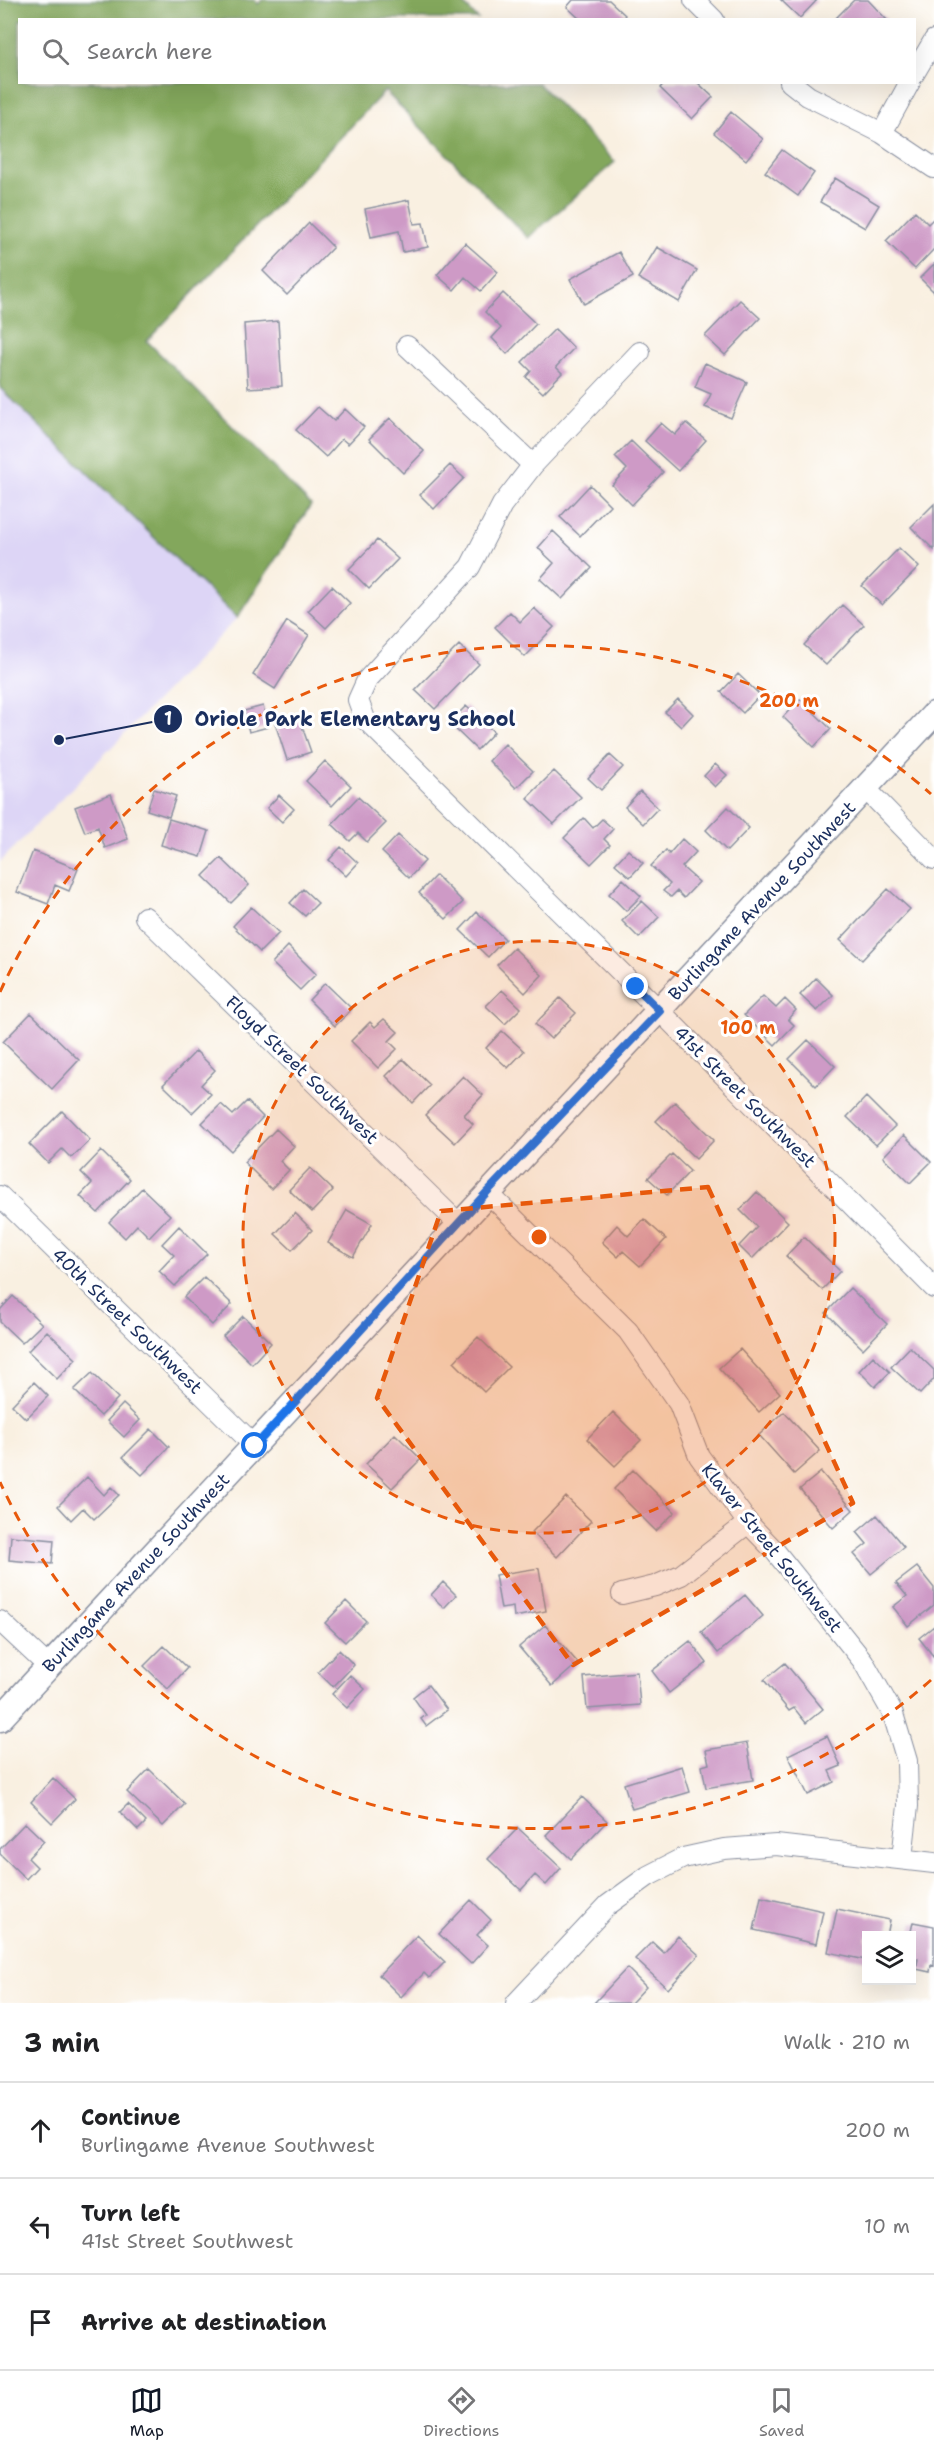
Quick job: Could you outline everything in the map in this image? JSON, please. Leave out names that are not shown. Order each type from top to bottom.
[{"type":"street","points":[[694,0],[712,18]]},
{"type":"street","points":[[916,72],[934,40]]},
{"type":"street","points":[[793,84],[808,96],[882,133],[934,168]]},
{"type":"street","points":[[882,133],[909,84]]},
{"type":"street","points":[[407,346],[532,465],[640,352]]},
{"type":"street","name":"41st Street Southwest","points":[[532,465],[502,505],[470,567],[367,680],[358,699],[365,719],[660,1011],[934,1288]]},
{"type":"street","name":"Burlingame Avenue Southwest","points":[[0,1719],[255,1446],[487,1192],[660,1011],[934,714]]},
{"type":"street","points":[[865,788],[934,858]]},
{"type":"street","name":"Floyd Street Southwest","points":[[145,917],[459,1224]]},
{"type":"street","name":"Klaver Street Southwest","points":[[487,1192],[628,1331],[679,1404],[699,1456],[748,1522],[774,1550],[863,1661],[893,1714],[907,1761],[908,1806],[902,1858]]},
{"type":"street","name":"40th Street Southwest","points":[[0,1197],[255,1446]]},
{"type":"street","points":[[622,1594],[655,1586],[681,1575],[748,1522]]},
{"type":"street","points":[[0,1621],[49,1667]]},
{"type":"street","points":[[516,2003],[608,1905],[648,1876],[683,1858],[724,1849],[776,1845],[934,1863]]},
{"type":"highlighted area","points":[[708,1187],[853,1503],[573,1665],[377,1398],[441,1211]]},
{"type":"shaded area","points":[[0,388],[237,618],[0,862]]},
{"type":"green space","points":[[0,0],[255,0],[258,4],[262,0],[460,0],[477,18],[18,18],[18,84],[539,84],[615,162],[528,238],[385,91],[147,341],[311,505],[237,618],[0,388]]},
{"type":"building","points":[[573,0],[609,0],[625,15],[623,18],[579,18],[567,7]]},
{"type":"building","points":[[781,0],[817,0],[800,18]]},
{"type":"building","points":[[854,0],[868,0],[885,18],[836,18]]},
{"type":"building","points":[[663,84],[699,84],[713,97],[692,119],[660,88]]},
{"type":"building","points":[[731,112],[763,139],[746,160],[714,133]]},
{"type":"building","points":[[782,150],[814,173],[798,196],[765,172]]},
{"type":"building","points":[[835,178],[879,205],[865,228],[820,202]]},
{"type":"building","points":[[409,200],[414,224],[423,223],[428,247],[403,252],[399,231],[371,237],[365,209]]},
{"type":"building","points":[[915,211],[928,224],[934,218],[934,249],[915,269],[886,241]]},
{"type":"building","points":[[309,223],[333,247],[287,295],[263,271]]},
{"type":"building","points":[[465,243],[498,272],[481,291],[465,277],[454,290],[437,275]]},
{"type":"building","points":[[657,247],[697,270],[679,302],[638,278]]},
{"type":"building","points":[[619,252],[633,277],[584,304],[570,279]]},
{"type":"building","points":[[934,264],[934,292],[920,278]]},
{"type":"building","points":[[503,293],[536,324],[507,354],[492,338],[501,328],[485,312]]},
{"type":"building","points":[[740,300],[760,318],[725,355],[705,336]]},
{"type":"building","points":[[278,321],[282,386],[248,388],[244,324]]},
{"type":"building","points":[[555,329],[574,348],[556,367],[562,373],[543,393],[526,377],[531,371],[522,362]]},
{"type":"building","points":[[705,363],[747,382],[731,418],[705,407],[711,394],[695,387]]},
{"type":"building","points":[[318,407],[334,421],[345,409],[364,427],[348,444],[342,439],[326,457],[296,430]]},
{"type":"building","points":[[390,418],[424,451],[403,473],[369,439]]},
{"type":"building","points":[[661,423],[675,435],[686,423],[706,440],[678,471],[645,441]]},
{"type":"building","points":[[631,441],[663,472],[632,505],[612,485],[627,469],[615,457]]},
{"type":"building","points":[[450,465],[464,478],[434,509],[420,495]]},
{"type":"building","points":[[590,485],[610,505],[580,536],[560,517]]},
{"type":"building","points":[[934,504],[934,550],[911,527]]},
{"type":"building","points":[[553,531],[592,568],[562,599],[540,579],[554,563],[538,548]]},
{"type":"building","points":[[377,540],[398,559],[369,589],[349,569]]},
{"type":"building","points":[[899,548],[919,567],[882,605],[862,586]]},
{"type":"building","points":[[332,586],[350,603],[326,628],[308,611]]},
{"type":"building","points":[[842,605],[864,625],[826,665],[804,645]]},
{"type":"building","points":[[534,608],[554,627],[525,657],[495,627],[510,612],[520,622]]},
{"type":"building","points":[[287,621],[309,635],[275,689],[253,675]]},
{"type":"building","points":[[459,645],[479,664],[435,709],[415,690]]},
{"type":"building","points":[[738,674],[760,695],[743,713],[721,692]]},
{"type":"building","points":[[678,699],[693,714],[681,727],[665,712]]},
{"type":"building","points":[[800,699],[831,729],[814,747],[783,717]]},
{"type":"building","points":[[263,706],[268,727],[249,732],[244,711]]},
{"type":"building","points":[[466,706],[494,732],[477,750],[449,723]]},
{"type":"building","points":[[298,715],[311,752],[287,760],[275,723]]},
{"type":"building","points":[[505,744],[533,771],[516,788],[489,761]]},
{"type":"building","points":[[610,755],[623,767],[601,790],[588,778]]},
{"type":"building","points":[[325,761],[351,786],[332,806],[306,781]]},
{"type":"building","points":[[715,764],[727,775],[715,787],[704,776]]},
{"type":"building","points":[[554,771],[581,797],[554,824],[527,798]]},
{"type":"building","points":[[154,789],[176,796],[169,817],[147,810]]},
{"type":"building","points":[[640,791],[658,808],[643,824],[625,807]]},
{"type":"building","points":[[111,794],[128,839],[105,848],[98,827],[85,832],[75,807]]},
{"type":"building","points":[[279,795],[294,809],[282,822],[267,808]]},
{"type":"building","points":[[358,797],[386,823],[367,842],[358,833],[350,841],[332,824]]},
{"type":"building","points":[[728,807],[749,828],[727,851],[706,830]]},
{"type":"building","points":[[584,818],[593,828],[602,819],[613,829],[604,839],[610,845],[591,864],[564,838]]},
{"type":"building","points":[[169,819],[209,831],[201,857],[161,845]]},
{"type":"building","points":[[398,835],[425,861],[409,878],[382,852]]},
{"type":"building","points":[[682,839],[696,852],[682,867],[699,882],[684,898],[677,891],[671,897],[663,891],[670,884],[651,866],[666,850],[669,854]]},
{"type":"building","points":[[341,847],[358,863],[346,876],[329,860]]},
{"type":"building","points":[[628,850],[643,863],[630,877],[615,864]]},
{"type":"building","points":[[33,851],[78,869],[69,891],[55,885],[48,904],[17,892]]},
{"type":"building","points":[[221,858],[249,885],[231,903],[203,876]]},
{"type":"building","points":[[436,875],[463,902],[446,919],[419,893]]},
{"type":"building","points":[[623,879],[641,896],[626,911],[609,894]]},
{"type":"building","points":[[303,889],[318,903],[305,916],[290,903]]},
{"type":"building","points":[[888,889],[910,909],[862,960],[840,940]]},
{"type":"building","points":[[642,901],[659,917],[639,938],[622,921]]},
{"type":"building","points":[[251,907],[279,933],[260,952],[233,926]]},
{"type":"building","points":[[477,912],[505,939],[488,957],[460,930]]},
{"type":"building","points":[[288,946],[316,974],[300,990],[272,963]]},
{"type":"building","points":[[514,948],[542,975],[525,993],[497,965]]},
{"type":"building","points":[[816,978],[833,995],[817,1011],[800,995]]},
{"type":"building","points":[[325,983],[352,1009],[335,1026],[309,1000]]},
{"type":"building","points":[[502,990],[521,1008],[505,1024],[486,1006]]},
{"type":"building","points":[[763,996],[776,1008],[785,999],[796,1010],[788,1019],[794,1025],[775,1045],[744,1015]]},
{"type":"building","points":[[560,998],[576,1013],[551,1039],[535,1024]]},
{"type":"building","points":[[31,1013],[79,1060],[52,1089],[3,1042]]},
{"type":"building","points":[[384,1019],[398,1032],[389,1041],[397,1049],[378,1068],[351,1041],[370,1022],[375,1027]]},
{"type":"building","points":[[502,1031],[524,1051],[508,1068],[486,1048]]},
{"type":"building","points":[[808,1040],[835,1066],[816,1086],[789,1059]]},
{"type":"building","points":[[196,1051],[215,1070],[201,1085],[211,1094],[192,1113],[163,1085]]},
{"type":"building","points":[[403,1059],[430,1085],[413,1103],[386,1076]]},
{"type":"building","points":[[463,1076],[483,1095],[464,1115],[473,1124],[455,1143],[425,1115]]},
{"type":"building","points":[[866,1097],[895,1126],[876,1145],[847,1117]]},
{"type":"building","points":[[247,1101],[263,1117],[231,1151],[202,1123],[221,1104],[233,1115]]},
{"type":"building","points":[[675,1102],[714,1140],[696,1159],[656,1121]]},
{"type":"building","points":[[62,1111],[90,1140],[71,1158],[62,1149],[48,1163],[29,1144]]},
{"type":"building","points":[[276,1129],[294,1146],[280,1161],[289,1170],[271,1189],[244,1162]]},
{"type":"building","points":[[904,1135],[931,1162],[910,1183],[883,1157]]},
{"type":"building","points":[[101,1151],[130,1179],[98,1213],[80,1196],[92,1183],[81,1172]]},
{"type":"building","points":[[672,1154],[690,1171],[667,1195],[648,1178]]},
{"type":"building","points":[[310,1168],[333,1190],[312,1212],[289,1190]]},
{"type":"building","points":[[142,1188],[170,1215],[149,1237],[137,1225],[125,1238],[109,1222]]},
{"type":"building","points":[[757,1192],[788,1222],[752,1259],[739,1246],[757,1227],[740,1210]]},
{"type":"building","points":[[347,1210],[372,1224],[353,1257],[328,1243]]},
{"type":"building","points":[[295,1213],[312,1230],[292,1250],[275,1234]]},
{"type":"building","points":[[644,1219],[666,1239],[640,1266],[623,1251],[618,1257],[602,1242],[617,1225],[628,1236]]},
{"type":"building","points":[[179,1226],[207,1254],[175,1286],[159,1271],[174,1255],[162,1244]]},
{"type":"building","points":[[804,1237],[840,1271],[822,1290],[786,1256]]},
{"type":"building","points":[[204,1277],[232,1304],[212,1325],[184,1297]]},
{"type":"building","points":[[850,1288],[887,1324],[863,1349],[826,1313]]},
{"type":"building","points":[[13,1296],[42,1324],[22,1343],[0,1322],[0,1310]]},
{"type":"building","points":[[243,1316],[271,1343],[252,1364],[223,1336]]},
{"type":"building","points":[[47,1331],[76,1359],[57,1379],[28,1351]]},
{"type":"building","points":[[478,1337],[509,1367],[484,1392],[454,1362]]},
{"type":"building","points":[[910,1347],[934,1370],[934,1379],[920,1394],[891,1367]]},
{"type":"building","points":[[740,1349],[780,1393],[759,1412],[719,1368]]},
{"type":"building","points":[[873,1356],[890,1372],[875,1387],[859,1371]]},
{"type":"building","points":[[92,1373],[118,1398],[101,1416],[74,1390]]},
{"type":"building","points":[[34,1382],[48,1396],[26,1419],[12,1405]]},
{"type":"building","points":[[123,1404],[140,1420],[124,1437],[107,1421]]},
{"type":"building","points":[[613,1412],[641,1440],[615,1466],[587,1439]]},
{"type":"building","points":[[784,1412],[820,1451],[794,1474],[759,1435]]},
{"type":"building","points":[[151,1429],[169,1447],[142,1475],[123,1457]]},
{"type":"building","points":[[395,1434],[421,1459],[392,1488],[366,1464]]},
{"type":"building","points":[[633,1470],[675,1512],[656,1531],[614,1489]]},
{"type":"building","points":[[821,1472],[853,1510],[833,1528],[800,1489]]},
{"type":"building","points":[[87,1477],[104,1495],[111,1487],[119,1495],[94,1519],[83,1508],[71,1520],[58,1506]]},
{"type":"building","points":[[566,1497],[591,1521],[557,1557],[532,1532]]},
{"type":"building","points":[[877,1515],[904,1547],[871,1574],[854,1554],[867,1544],[857,1532]]},
{"type":"building","points":[[11,1536],[54,1540],[52,1564],[9,1560]]},
{"type":"building","points":[[917,1567],[934,1588],[934,1605],[908,1626],[893,1607],[907,1596],[896,1583]]},
{"type":"building","points":[[539,1568],[546,1611],[514,1617],[513,1607],[501,1609],[495,1575]]},
{"type":"building","points":[[443,1582],[456,1595],[444,1608],[431,1595]]},
{"type":"building","points":[[745,1595],[763,1616],[718,1653],[701,1632]]},
{"type":"building","points":[[346,1601],[366,1621],[345,1642],[325,1623]]},
{"type":"building","points":[[545,1625],[578,1663],[552,1686],[519,1647]]},
{"type":"building","points":[[934,1626],[934,1657],[919,1638]]},
{"type":"building","points":[[690,1641],[707,1663],[669,1693],[652,1671]]},
{"type":"building","points":[[164,1646],[187,1668],[168,1689],[144,1666]]},
{"type":"building","points":[[339,1650],[354,1665],[333,1687],[318,1672]]},
{"type":"building","points":[[785,1663],[823,1709],[806,1723],[794,1708],[789,1711],[764,1680]]},
{"type":"building","points":[[637,1672],[640,1705],[587,1709],[584,1677]]},
{"type":"building","points":[[350,1675],[365,1689],[347,1708],[332,1694]]},
{"type":"building","points":[[428,1685],[447,1710],[426,1726],[421,1719],[426,1715],[413,1697]]},
{"type":"building","points":[[827,1736],[841,1766],[829,1771],[834,1782],[808,1795],[788,1755]]},
{"type":"building","points":[[747,1743],[753,1780],[706,1788],[702,1766],[709,1764],[706,1750]]},
{"type":"building","points":[[682,1766],[690,1792],[632,1809],[624,1784]]},
{"type":"building","points":[[149,1769],[185,1804],[163,1826],[127,1792]]},
{"type":"building","points":[[53,1778],[75,1799],[52,1823],[31,1802]]},
{"type":"building","points":[[582,1797],[607,1821],[571,1859],[546,1835]]},
{"type":"building","points":[[128,1804],[146,1822],[138,1830],[120,1812]]},
{"type":"building","points":[[25,1823],[44,1841],[28,1858],[37,1867],[26,1879],[0,1854],[0,1849]]},
{"type":"building","points":[[518,1828],[561,1868],[546,1885],[535,1875],[521,1890],[488,1859]]},
{"type":"building","points":[[761,1897],[823,1911],[816,1944],[754,1930]]},
{"type":"building","points":[[471,1900],[491,1920],[477,1935],[488,1945],[471,1964],[439,1934]]},
{"type":"building","points":[[837,1909],[890,1920],[888,1931],[862,1931],[862,1959],[828,1952]]},
{"type":"building","points":[[913,1922],[934,1926],[934,1966],[931,1965],[930,1972],[916,1969],[918,1959],[916,1959],[916,1931],[911,1931]]},
{"type":"building","points":[[417,1935],[445,1962],[429,1978],[424,1973],[401,1997],[379,1975]]},
{"type":"building","points":[[678,1936],[699,1955],[668,1989],[635,1959],[652,1942],[664,1953]]},
{"type":"building","points":[[627,1968],[646,1987],[631,2003],[594,2003]]},
{"type":"place","name":"Oriole Park Elementary School","points":[[59,740]]},
{"type":"route","points":[[255,1446],[487,1192],[660,1011],[636,987]]}]
